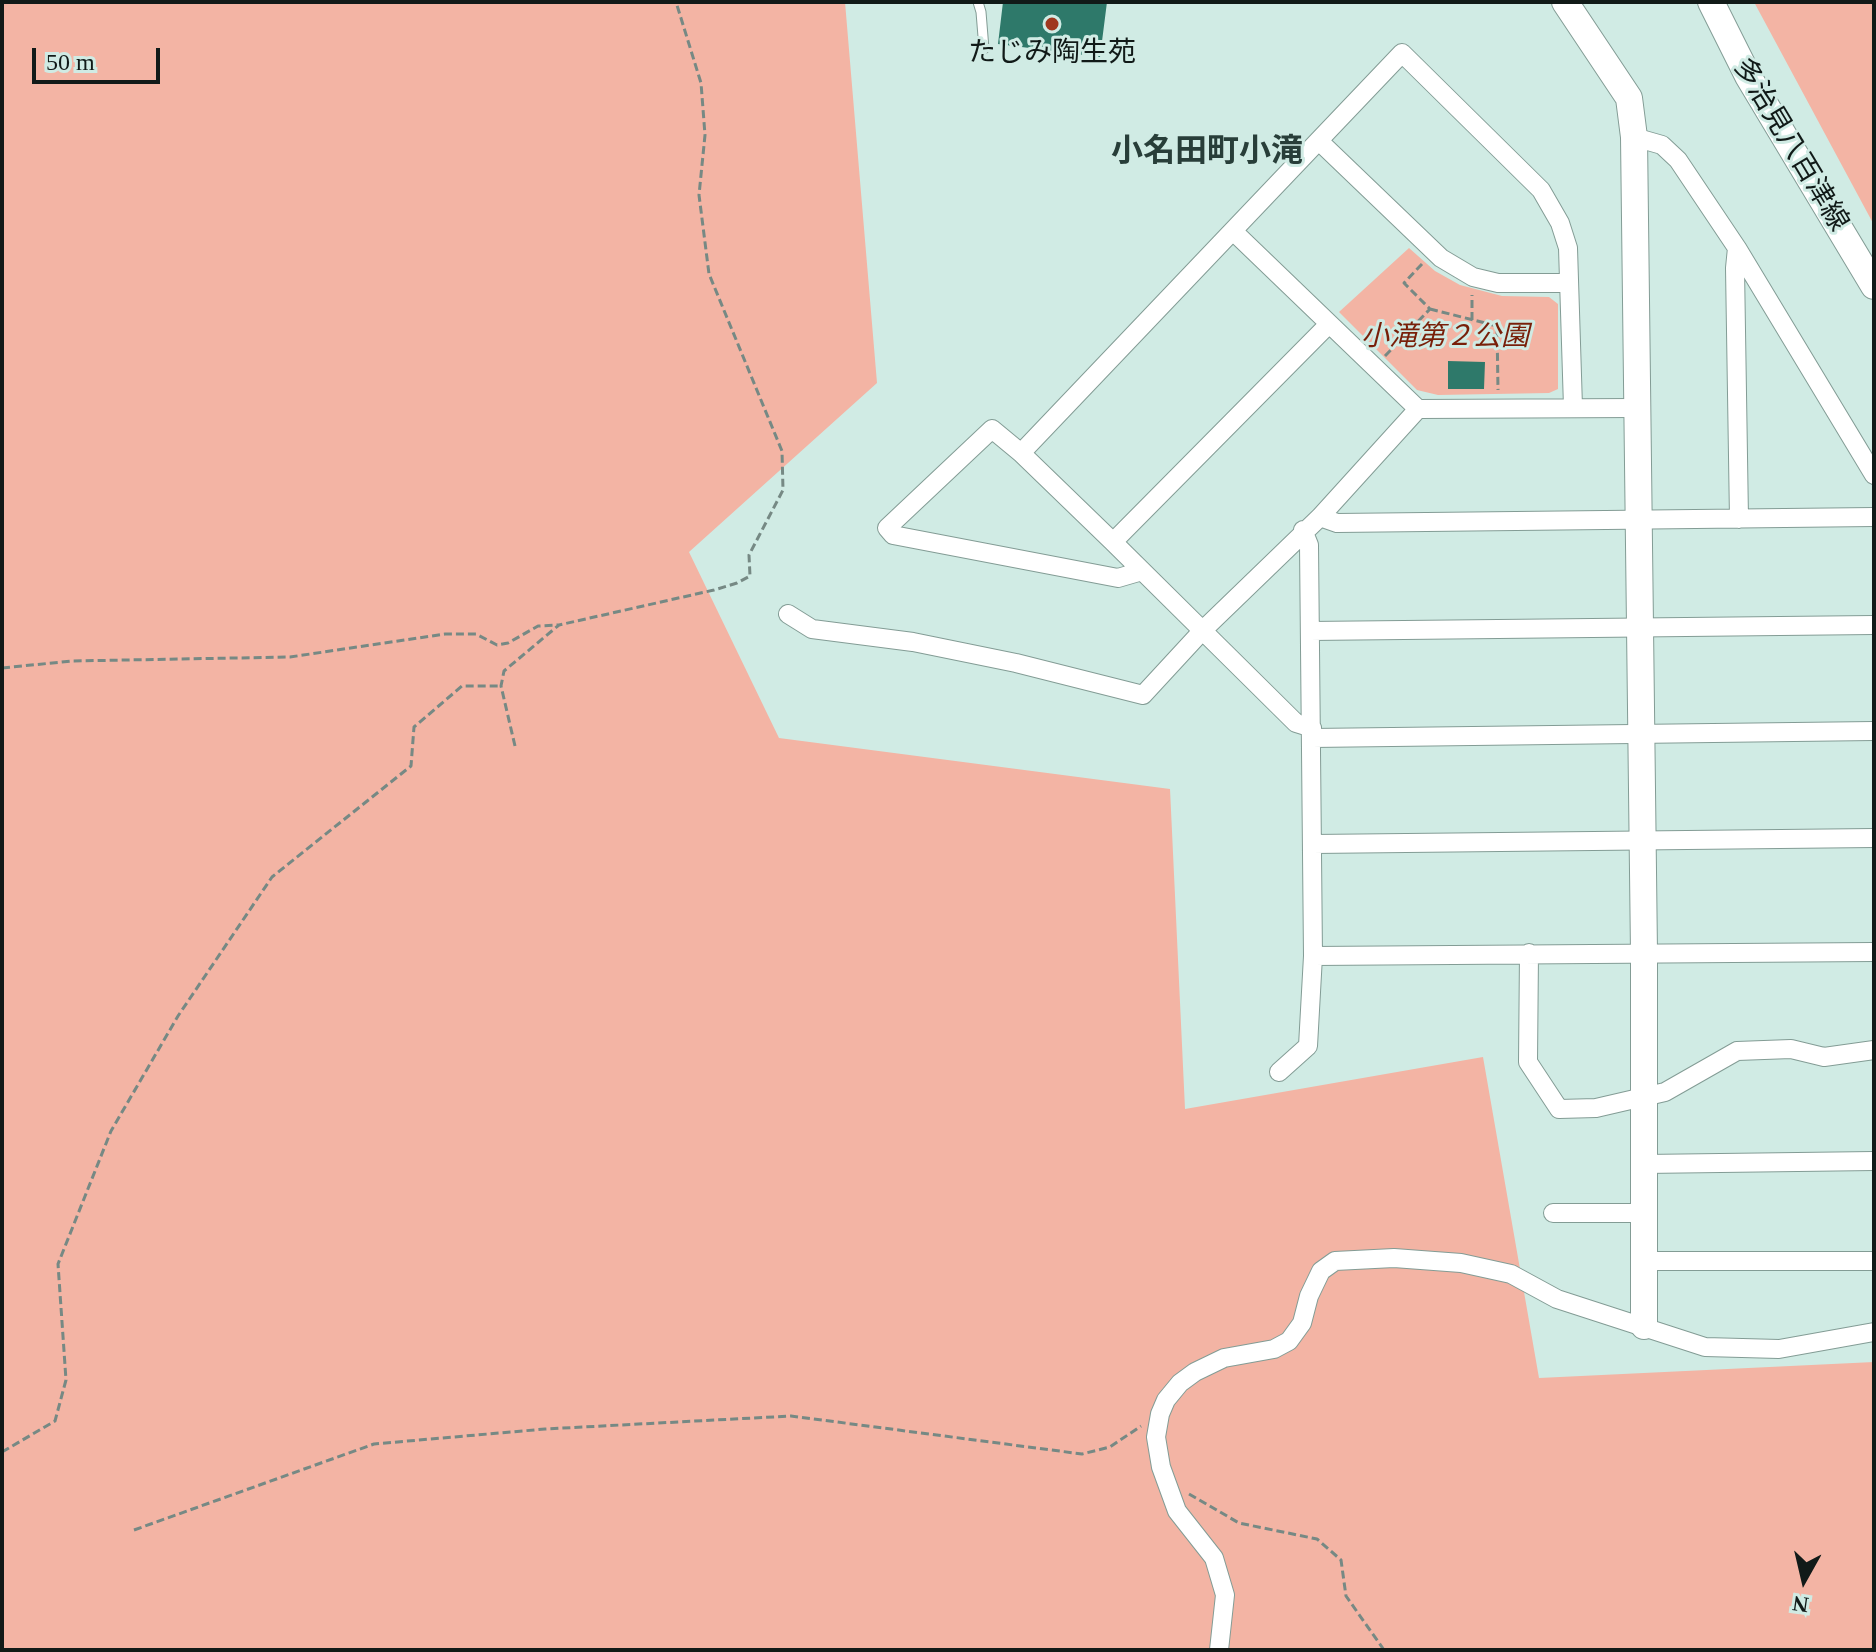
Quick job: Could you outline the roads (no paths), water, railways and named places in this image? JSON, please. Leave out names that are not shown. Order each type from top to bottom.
[{"type":"street","points":[[1565,2],[1629,98],[1634,137],[1644,953],[1644,1326]]},
{"type":"street","name":"多治見八百津線","points":[[1711,2],[1748,76],[1874,286]]},
{"type":"street","points":[[1021,453],[1402,53],[1541,190],[1560,223],[1568,248],[1573,407]]},
{"type":"street","points":[[1634,137],[1662,145],[1678,160],[1737,248],[1874,475]]},
{"type":"street","points":[[1320,142],[1441,258],[1476,278],[1498,283],[1569,283]]},
{"type":"street","points":[[1233,231],[1418,409],[1635,408]]},
{"type":"street","points":[[1737,248],[1739,519]]},
{"type":"street","points":[[1113,542],[1329,324]]},
{"type":"street","points":[[788,614],[812,629],[913,642],[1143,695],[1203,630],[1303,530],[1320,517],[1418,409]]},
{"type":"street","points":[[1142,571],[1118,578],[893,535],[887,528],[992,429],[1021,453],[1203,630],[1296,723],[1312,733],[1874,731]]},
{"type":"street","points":[[1320,517],[1337,523],[1874,517]]},
{"type":"street","points":[[1279,1072],[1308,1046],[1313,956],[1309,545],[1303,530]]},
{"type":"street","points":[[1310,631],[1874,625]]},
{"type":"street","points":[[1313,844],[1874,838]]},
{"type":"street","points":[[1313,956],[1874,952]]},
{"type":"street","points":[[1529,953],[1528,1062],[1559,1109],[1596,1108],[1665,1092],[1737,1051],[1791,1049],[1824,1057],[1874,1050]]},
{"type":"street","points":[[1644,1164],[1874,1161]]},
{"type":"street","points":[[1553,1213],[1644,1213]]},
{"type":"street","points":[[1219,1650],[1225,1595],[1214,1558],[1177,1511],[1161,1467],[1156,1437],[1160,1414],[1166,1400],[1180,1383],[1195,1372],[1224,1358],[1274,1349],[1289,1341],[1302,1323],[1309,1296],[1321,1271],[1335,1261],[1394,1258],[1461,1263],[1511,1274],[1557,1299],[1705,1347],[1779,1349],[1874,1332]]},
{"type":"street","points":[[1645,1261],[1874,1261]]},
{"type":"lane","points":[[978,2],[984,49]]},
{"type":"place","name":"たじみ陶生苑","points":[[1052,24]]},
{"type":"district","name":"小名田町小滝","points":[[1207,153]]},
{"type":"park label","name":"小滝第２公園","points":[[1445,338]]}]
